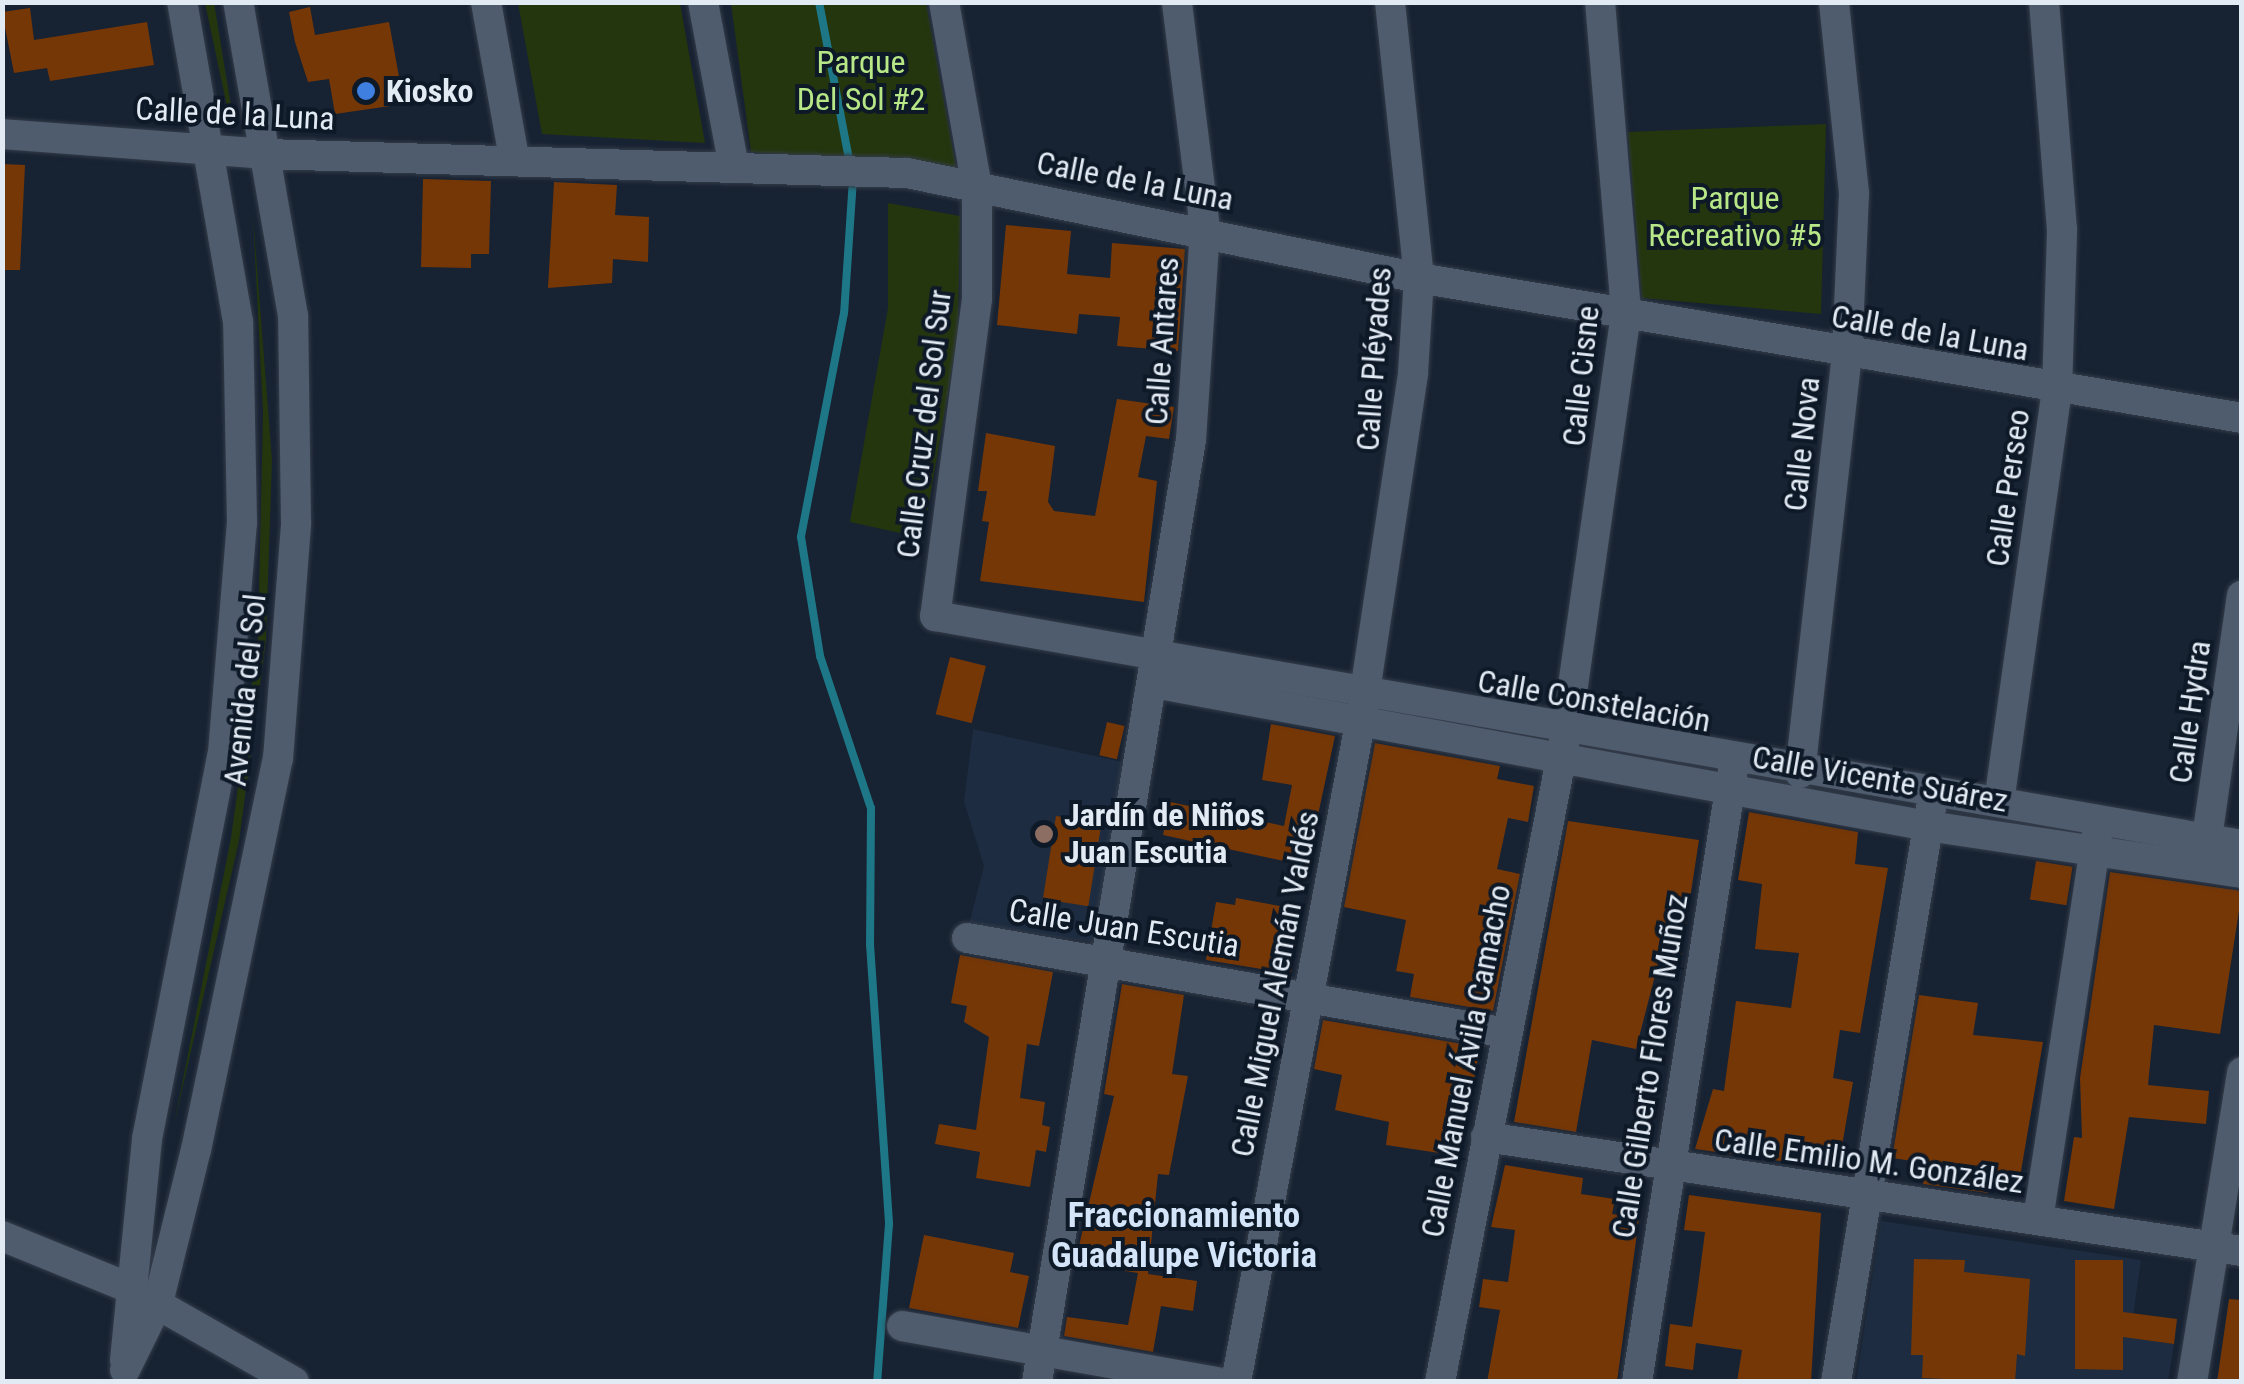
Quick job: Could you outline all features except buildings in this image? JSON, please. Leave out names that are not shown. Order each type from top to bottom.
[{"type":"street","name":"Avenida del Sol","points":[[124,1376],[127,1287],[137,1236],[147,1139],[224,753],[242,523],[238,322],[182,2]]},
{"type":"street","name":"Avenida del Sol","points":[[124,1376],[158,1303],[279,739],[296,523],[293,335],[238,2]]},
{"type":"street","points":[[486,2],[514,158]]},
{"type":"street","points":[[703,2],[734,167]]},
{"type":"street","name":"Calle Cruz del Sol Sur","points":[[935,616],[967,420],[977,188],[944,2]]},
{"type":"street","name":"Calle Antares","points":[[1039,1367],[1104,961],[1156,672],[1191,440],[1204,228],[1177,2]]},
{"type":"street","name":"Calle Pléyades","points":[[1363,707],[1399,495],[1419,278],[1390,2]]},
{"type":"street","name":"Calle Cisne","points":[[1564,740],[1626,311],[1600,2]]},
{"type":"street","name":"Calle Nova","points":[[1800,773],[1847,354],[1854,193],[1834,2]]},
{"type":"street","name":"Calle Perseo","points":[[2000,802],[2057,391],[2062,230],[2044,2]]},
{"type":"street","name":"Calle de la Luna","points":[[2,134],[265,154],[514,158],[907,173],[1204,228],[1419,278],[1626,311],[2057,391],[2242,418]]},
{"type":"street","name":"Calle Hydra","points":[[2207,838],[2242,596]]},
{"type":"street","name":"Calle Constelación","points":[[935,616],[1156,672],[1564,740],[1732,775],[1800,773],[1934,790],[2000,802],[2097,834],[2207,838],[2242,845]]},
{"type":"street","name":"Calle Miguel Alemán Valdés","points":[[1236,1382],[1363,707]]},
{"type":"street","name":"Calle Manuel Ávila Camacho","points":[[1440,1382],[1564,740]]},
{"type":"street","name":"Calle Vicente Suárez","points":[[1732,775],[1928,826],[2097,834],[2242,873]]},
{"type":"street","name":"Calle Gilberto Flores Muñoz","points":[[1637,1382],[1732,775]]},
{"type":"street","points":[[1836,1382],[1862,1196],[1934,790]]},
{"type":"street","points":[[2038,1220],[2097,834]]},
{"type":"street","name":"Calle Juan Escutia","points":[[966,938],[1308,993],[1507,1033]]},
{"type":"street","points":[[2192,1382],[2227,1248],[2242,1072]]},
{"type":"street","name":"Calle Emilio M. González","points":[[1486,1137],[1668,1168],[2227,1248]]},
{"type":"street","points":[[2,1236],[127,1287],[294,1382]]},
{"type":"street","points":[[137,1236],[171,1243]]},
{"type":"street","points":[[902,1326],[1039,1367],[1216,1382]]},
{"type":"shaded area","name":"Jardín de Niños Juan Escutia","points":[[973,729],[1127,763],[1092,942],[969,924],[984,866],[964,802]]},
{"type":"shaded area","points":[[1881,1221],[2141,1260],[2130,1338],[2174,1344],[2168,1381],[1856,1382]]},
{"type":"green space","points":[[205,3],[214,3],[232,112],[228,111]]},
{"type":"green space","points":[[518,3],[680,3],[705,143],[542,134]]},
{"type":"green space","name":"Parque Del Sol #2","points":[[731,3],[926,3],[956,167],[751,152]]},
{"type":"green space","name":"Parque Recreativo #5","points":[[1826,124],[1821,314],[1642,298],[1628,132]]},
{"type":"green space","points":[[888,203],[960,216],[958,334],[923,538],[850,522],[888,308]]},
{"type":"green space","points":[[253,216],[272,460],[266,640],[239,841],[174,1125],[231,838],[258,638],[263,413]]},
{"type":"waterway","points":[[819,2],[850,165]]},
{"type":"waterway","points":[[853,179],[844,313],[801,537],[820,656],[871,808],[870,944],[889,1224],[877,1382]]},
{"type":"place","name":"Kiosko","points":[[366,91]]},
{"type":"place","name":"Jardín de Niños Juan Escutia","points":[[1044,834]]},
{"type":"district","name":"Fraccionamiento Guadalupe Victoria","points":[[1184,1236]]}]
